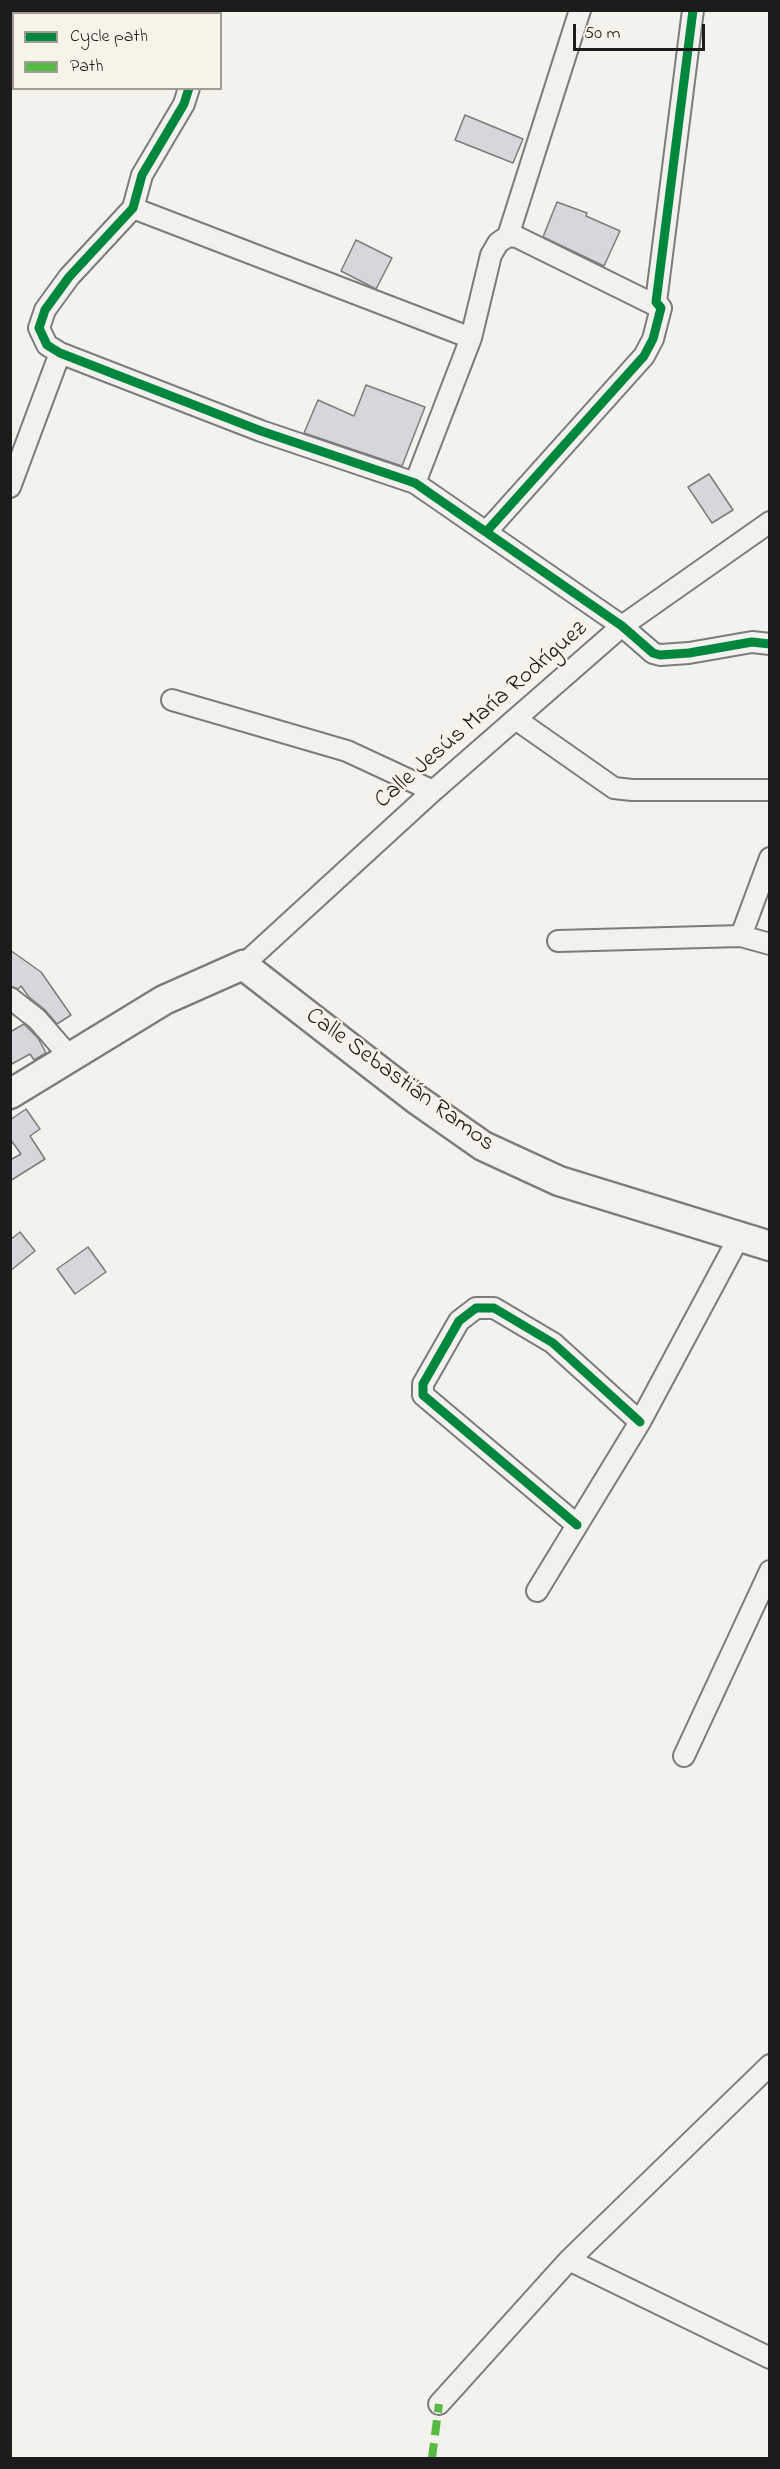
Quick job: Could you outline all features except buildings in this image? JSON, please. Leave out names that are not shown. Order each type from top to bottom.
[{"type":"main road","points":[[10,1094],[164,1000],[243,965]]},
{"type":"main road","name":"Calle Sebastián Ramos","points":[[243,965],[416,1099],[483,1146],[559,1181],[770,1246]]},
{"type":"street","points":[[415,483],[471,338],[491,255],[498,243],[508,236],[580,10]]},
{"type":"street","points":[[661,308],[656,302],[693,10]]},
{"type":"street","points":[[188,90],[184,104],[142,175],[133,208],[69,277],[45,310],[39,328],[47,345],[60,353],[261,431],[415,483],[488,531],[622,626],[647,649],[660,655],[689,653],[752,642],[770,644]]},
{"type":"street","points":[[133,208],[471,338]]},
{"type":"street","points":[[508,236],[530,243],[661,308]]},
{"type":"street","points":[[488,531],[644,356],[653,339],[661,308]]},
{"type":"street","points":[[10,487],[60,353]]},
{"type":"street","name":"Calle Jesús María Rodríguez","points":[[243,965],[433,791],[622,626],[770,522]]},
{"type":"street","points":[[172,700],[347,751],[433,791]]},
{"type":"street","points":[[517,720],[614,788],[770,790]]},
{"type":"street","points":[[741,936],[770,858]]},
{"type":"street","points":[[558,941],[741,936],[770,944]]},
{"type":"street","points":[[10,998],[37,1019],[70,1057]]},
{"type":"street","points":[[537,1591],[640,1422],[739,1237]]},
{"type":"street","points":[[577,1525],[423,1395],[423,1384],[459,1321],[476,1308],[494,1308],[553,1343],[640,1422]]},
{"type":"street","points":[[684,1756],[770,1571]]},
{"type":"street","points":[[439,2404],[569,2260],[770,2065]]},
{"type":"street","points":[[569,2260],[770,2358]]},
{"type":"marked path","points":[[432,2458],[439,2404]]},
{"type":"cycle path","points":[[487,531],[644,356],[653,339],[661,308],[656,302],[693,10]]},
{"type":"cycle path","points":[[188,90],[184,104],[142,175],[133,208],[69,277],[45,310],[39,328],[47,345],[60,353],[261,431],[415,483],[622,626],[653,653],[660,655],[689,653],[752,642],[770,644]]},
{"type":"cycle path","points":[[577,1525],[423,1395],[423,1384],[459,1321],[476,1308],[494,1308],[553,1343],[640,1422]]}]
